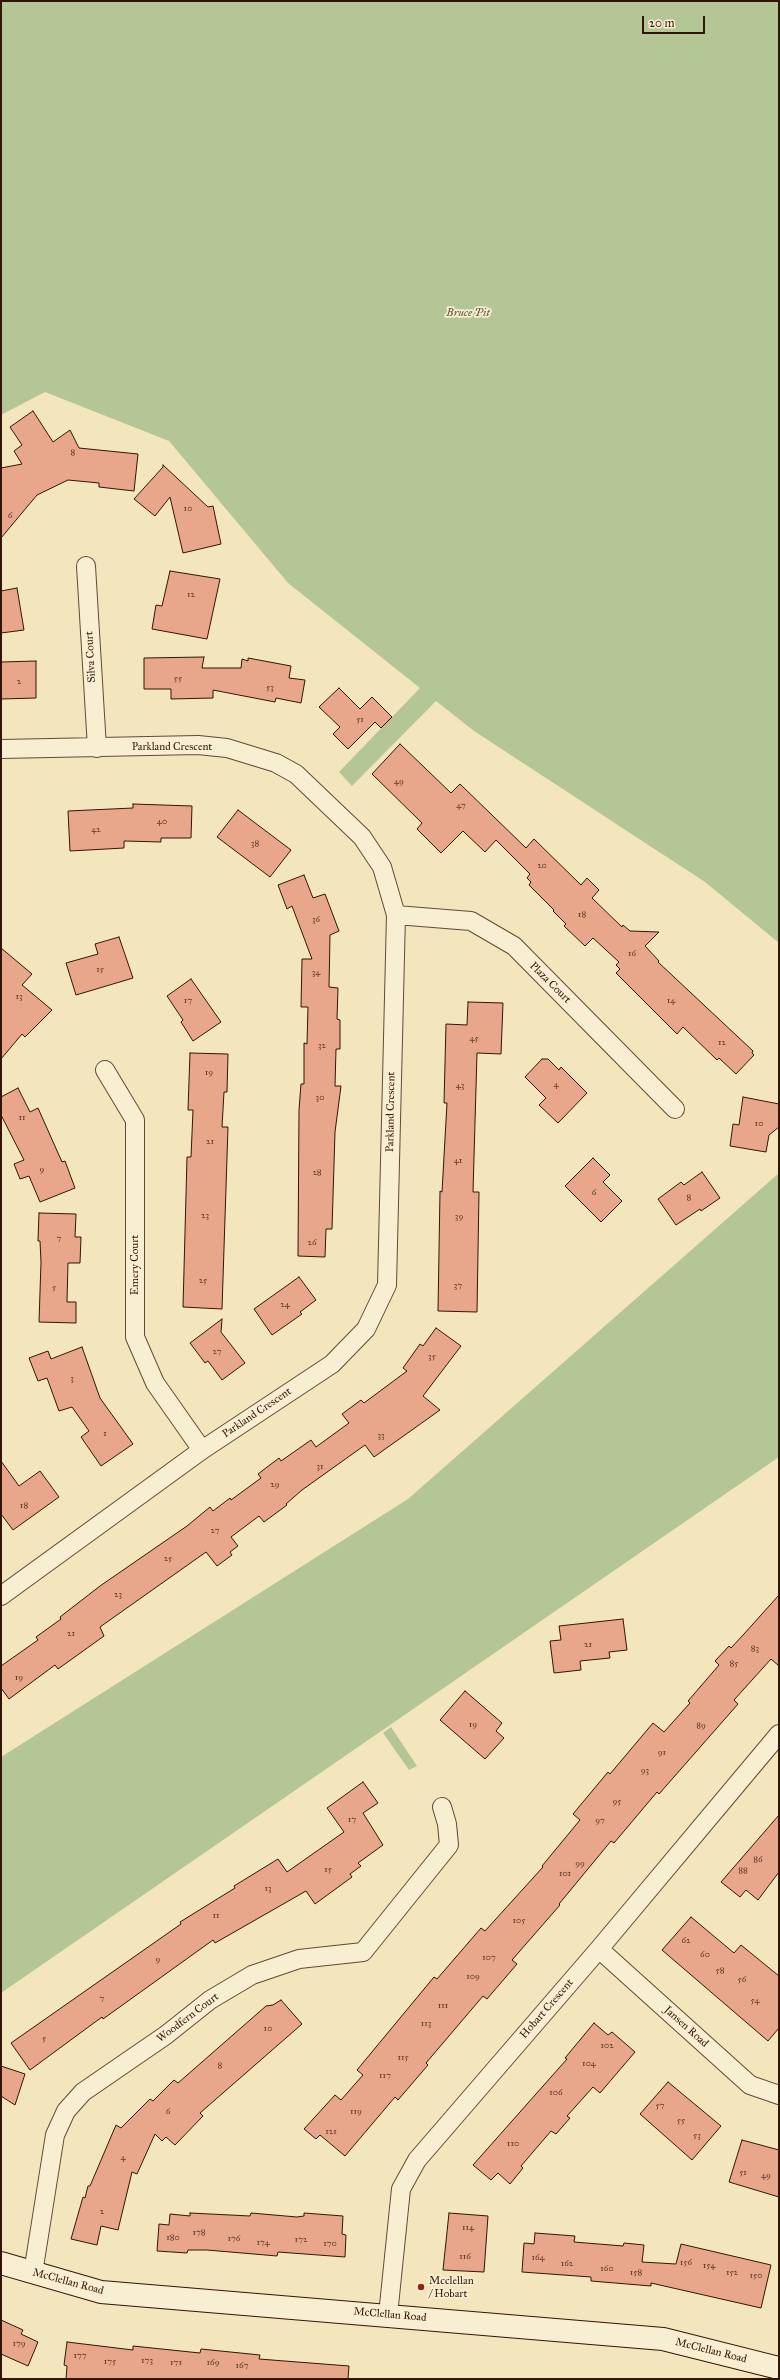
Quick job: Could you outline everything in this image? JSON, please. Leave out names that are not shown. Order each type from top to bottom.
[{"type":"street","name":"Silva Court","points":[[86,566],[97,748]]},
{"type":"street","name":"Parkland Crescent","points":[[1,750],[198,745],[227,748],[276,763],[296,774],[362,837],[382,867],[396,915],[387,1284],[366,1328],[332,1364],[202,1450],[1,1596]]},
{"type":"street","name":"Plaza Court","points":[[396,915],[472,921],[514,946],[674,1109]]},
{"type":"street","name":"Emery Court","points":[[105,1070],[135,1120],[136,1337],[155,1383],[202,1450]]},
{"type":"street","name":"Hobart Crescent","points":[[388,2315],[400,2189],[417,2160],[599,1949],[779,1734]]},
{"type":"street","name":"Woodfern Court","points":[[33,2273],[55,2135],[66,2111],[83,2092],[166,2036],[210,2000],[252,1976],[299,1959],[363,1952],[449,1845],[447,1824],[442,1807]]},
{"type":"street","name":"Jansen Road","points":[[599,1949],[750,2086],[779,2095]]},
{"type":"street","name":"McClellan Road","points":[[1,2263],[100,2292],[664,2339],[779,2368]]},
{"type":"green space","name":"Bruce Pit","points":[[1,1],[779,1],[779,943],[705,882],[474,731],[436,701],[352,786],[339,772],[420,688],[288,583],[169,441],[45,392],[1,415]]},
{"type":"green space","points":[[779,1173],[779,1457],[1,1993],[1,1757],[408,1499]]},
{"type":"green space","points":[[391,1727],[417,1766],[409,1770],[383,1733]]},
{"type":"building","points":[[33,411],[53,442],[70,430],[79,448],[138,454],[134,491],[99,487],[99,483],[68,480],[37,495],[1,538],[1,468],[22,464],[14,451],[22,445],[10,427]]},
{"type":"building","points":[[163,465],[208,507],[213,506],[221,544],[183,553],[170,497],[155,516],[134,499],[163,467]]},
{"type":"building","points":[[170,571],[220,579],[207,639],[152,629],[156,605],[162,606]]},
{"type":"building","points":[[17,588],[24,630],[1,633],[1,591]]},
{"type":"building","points":[[204,657],[202,668],[241,668],[242,659],[248,661],[248,658],[291,666],[289,678],[305,680],[301,703],[276,698],[275,702],[213,690],[213,698],[171,699],[171,689],[144,689],[144,658]]},
{"type":"building","points":[[36,661],[36,698],[1,699],[1,662]]},
{"type":"building","points":[[339,688],[360,709],[372,697],[392,717],[381,728],[375,722],[348,749],[333,734],[340,727],[319,707]]},
{"type":"building","points":[[400,744],[451,793],[460,784],[526,848],[534,839],[581,885],[587,878],[599,890],[592,898],[622,927],[623,925],[630,931],[659,932],[645,946],[659,961],[658,962],[753,1051],[752,1053],[754,1055],[736,1074],[719,1058],[717,1060],[683,1027],[677,1034],[616,973],[620,969],[616,965],[619,962],[593,938],[585,946],[564,926],[566,924],[529,885],[531,882],[527,878],[530,874],[496,840],[485,852],[463,831],[441,853],[417,829],[422,823],[372,774]]},
{"type":"building","points":[[133,804],[192,806],[191,838],[161,838],[161,842],[124,841],[124,848],[70,851],[68,811],[133,808]]},
{"type":"building","points":[[238,810],[291,850],[270,877],[217,837]]},
{"type":"building","points":[[304,875],[313,898],[325,894],[339,931],[330,935],[329,987],[338,988],[337,1019],[340,1020],[340,1049],[336,1049],[335,1086],[341,1086],[335,1132],[332,1229],[326,1229],[325,1257],[298,1256],[299,1110],[301,1084],[304,1084],[304,1043],[307,1044],[308,1007],[301,1007],[302,959],[312,959],[292,906],[287,909],[278,885]]},
{"type":"building","points":[[119,937],[133,978],[76,995],[66,963],[98,954],[95,944]]},
{"type":"building","points":[[1,948],[32,974],[22,985],[52,1010],[25,1037],[22,1034],[1,1059]]},
{"type":"building","points":[[191,979],[221,1022],[193,1041],[181,1022],[183,1020],[167,996]]},
{"type":"building","points":[[468,1002],[503,1003],[501,1054],[477,1053],[473,1192],[479,1192],[477,1312],[438,1311],[440,1191],[442,1192],[447,1103],[444,1103],[446,1024],[467,1025]]},
{"type":"building","points":[[190,1053],[228,1054],[227,1092],[224,1092],[222,1127],[228,1127],[222,1309],[183,1307],[187,1157],[191,1157],[193,1110],[188,1110]]},
{"type":"building","points":[[542,1059],[548,1059],[559,1070],[561,1067],[587,1093],[558,1123],[539,1105],[546,1098],[525,1077]]},
{"type":"building","points":[[18,1088],[30,1112],[38,1108],[62,1162],[65,1161],[75,1188],[40,1202],[29,1176],[20,1179],[14,1164],[24,1160],[1,1115],[1,1097]]},
{"type":"building","points":[[743,1097],[779,1104],[779,1127],[769,1135],[766,1152],[730,1146],[733,1124],[739,1125]]},
{"type":"building","points":[[593,1158],[610,1175],[603,1182],[622,1201],[601,1222],[565,1186]]},
{"type":"building","points":[[702,1172],[720,1198],[676,1225],[658,1199],[681,1182],[684,1185]]},
{"type":"building","points":[[39,1213],[76,1214],[75,1237],[81,1237],[80,1263],[68,1263],[67,1302],[76,1302],[76,1323],[39,1322],[41,1262],[40,1241],[38,1241]]},
{"type":"building","points":[[299,1277],[316,1300],[300,1312],[302,1314],[272,1335],[254,1309]]},
{"type":"building","points":[[222,1319],[221,1332],[245,1363],[222,1380],[208,1361],[205,1363],[190,1343]]},
{"type":"building","points":[[436,1328],[461,1346],[423,1396],[440,1410],[374,1457],[365,1445],[302,1490],[286,1504],[287,1505],[264,1522],[259,1516],[231,1537],[238,1546],[230,1552],[232,1555],[217,1566],[206,1552],[100,1627],[104,1636],[58,1669],[55,1665],[9,1699],[1,1688],[1,1666],[38,1640],[36,1637],[61,1619],[60,1617],[100,1586],[187,1526],[210,1507],[213,1511],[261,1478],[258,1474],[279,1458],[281,1461],[311,1440],[316,1447],[349,1423],[342,1414],[361,1400],[364,1403],[407,1371],[403,1368],[420,1344],[423,1346]]},
{"type":"building","points":[[82,1347],[100,1398],[133,1444],[101,1466],[81,1437],[89,1431],[72,1407],[59,1411],[47,1378],[38,1381],[29,1358],[48,1351],[51,1359]]},
{"type":"building","points":[[1,1461],[19,1486],[40,1471],[59,1497],[13,1530],[1,1514]]},
{"type":"building","points":[[779,1595],[779,1666],[771,1659],[734,1700],[738,1704],[659,1794],[657,1792],[614,1843],[611,1841],[559,1904],[560,1905],[512,1960],[517,1964],[487,1999],[483,1996],[426,2063],[428,2065],[398,2100],[395,2097],[345,2156],[320,2135],[316,2139],[304,2129],[335,2095],[341,2100],[363,2075],[357,2070],[434,1977],[437,1979],[481,1928],[485,1931],[543,1867],[542,1866],[580,1820],[573,1814],[608,1772],[610,1774],[653,1723],[664,1732],[690,1703],[688,1701],[719,1665],[715,1661],[729,1646],[731,1648]]},
{"type":"building","points":[[623,1619],[627,1650],[609,1652],[610,1658],[580,1661],[581,1670],[554,1673],[550,1641],[561,1640],[559,1626]]},
{"type":"building","points":[[465,1691],[502,1723],[496,1731],[504,1738],[485,1759],[440,1720]]},
{"type":"building","points":[[363,1782],[378,1803],[363,1813],[383,1845],[358,1863],[361,1866],[350,1874],[352,1877],[315,1904],[306,1891],[215,1943],[213,1940],[103,2019],[102,2017],[30,2070],[11,2043],[181,1924],[180,1922],[235,1888],[234,1886],[278,1859],[287,1872],[344,1832],[327,1808]]},
{"type":"building","points":[[779,1815],[779,1872],[758,1900],[746,1890],[740,1897],[721,1882]]},
{"type":"building","points":[[691,1917],[734,1953],[741,1945],[779,1976],[779,2028],[768,2041],[662,1950]]},
{"type":"building","points":[[281,2000],[302,2024],[200,2113],[203,2116],[175,2145],[166,2137],[162,2141],[155,2134],[137,2174],[132,2172],[118,2230],[101,2226],[97,2245],[71,2239],[83,2197],[85,2198],[88,2186],[90,2186],[116,2125],[121,2128],[150,2099],[153,2101],[174,2080],[178,2083],[266,2006],[273,2005]]},
{"type":"building","points":[[594,2023],[608,2035],[612,2032],[635,2052],[600,2093],[593,2087],[567,2116],[570,2118],[556,2134],[551,2131],[521,2166],[523,2168],[510,2184],[498,2173],[491,2180],[473,2165],[567,2059],[565,2058]]},
{"type":"building","points":[[1,2066],[25,2074],[15,2105],[1,2096]]},
{"type":"building","points":[[668,2082],[721,2126],[692,2160],[640,2114]]},
{"type":"building","points":[[742,2140],[779,2150],[779,2197],[729,2182]]},
{"type":"building","points":[[190,2213],[250,2216],[251,2213],[297,2217],[304,2216],[304,2213],[343,2216],[342,2234],[346,2235],[345,2257],[278,2252],[277,2256],[207,2250],[188,2250],[187,2253],[157,2251],[159,2224],[169,2225],[170,2214],[190,2216]]},
{"type":"building","points":[[449,2213],[488,2216],[484,2272],[443,2270]]},
{"type":"building","points":[[535,2233],[575,2236],[574,2242],[623,2246],[624,2243],[644,2245],[642,2262],[676,2264],[681,2244],[771,2265],[761,2308],[651,2283],[651,2286],[591,2281],[591,2277],[522,2272],[524,2243],[534,2244]]},
{"type":"building","points":[[1,2320],[23,2330],[21,2334],[38,2342],[28,2366],[1,2354]]},
{"type":"building","points":[[67,2342],[133,2350],[133,2346],[200,2353],[201,2349],[260,2355],[259,2359],[349,2366],[348,2379],[66,2379],[67,2366],[64,2365]]},
{"type":"place","name":"Mcclellan / Hobart","points":[[421,2287]]}]
